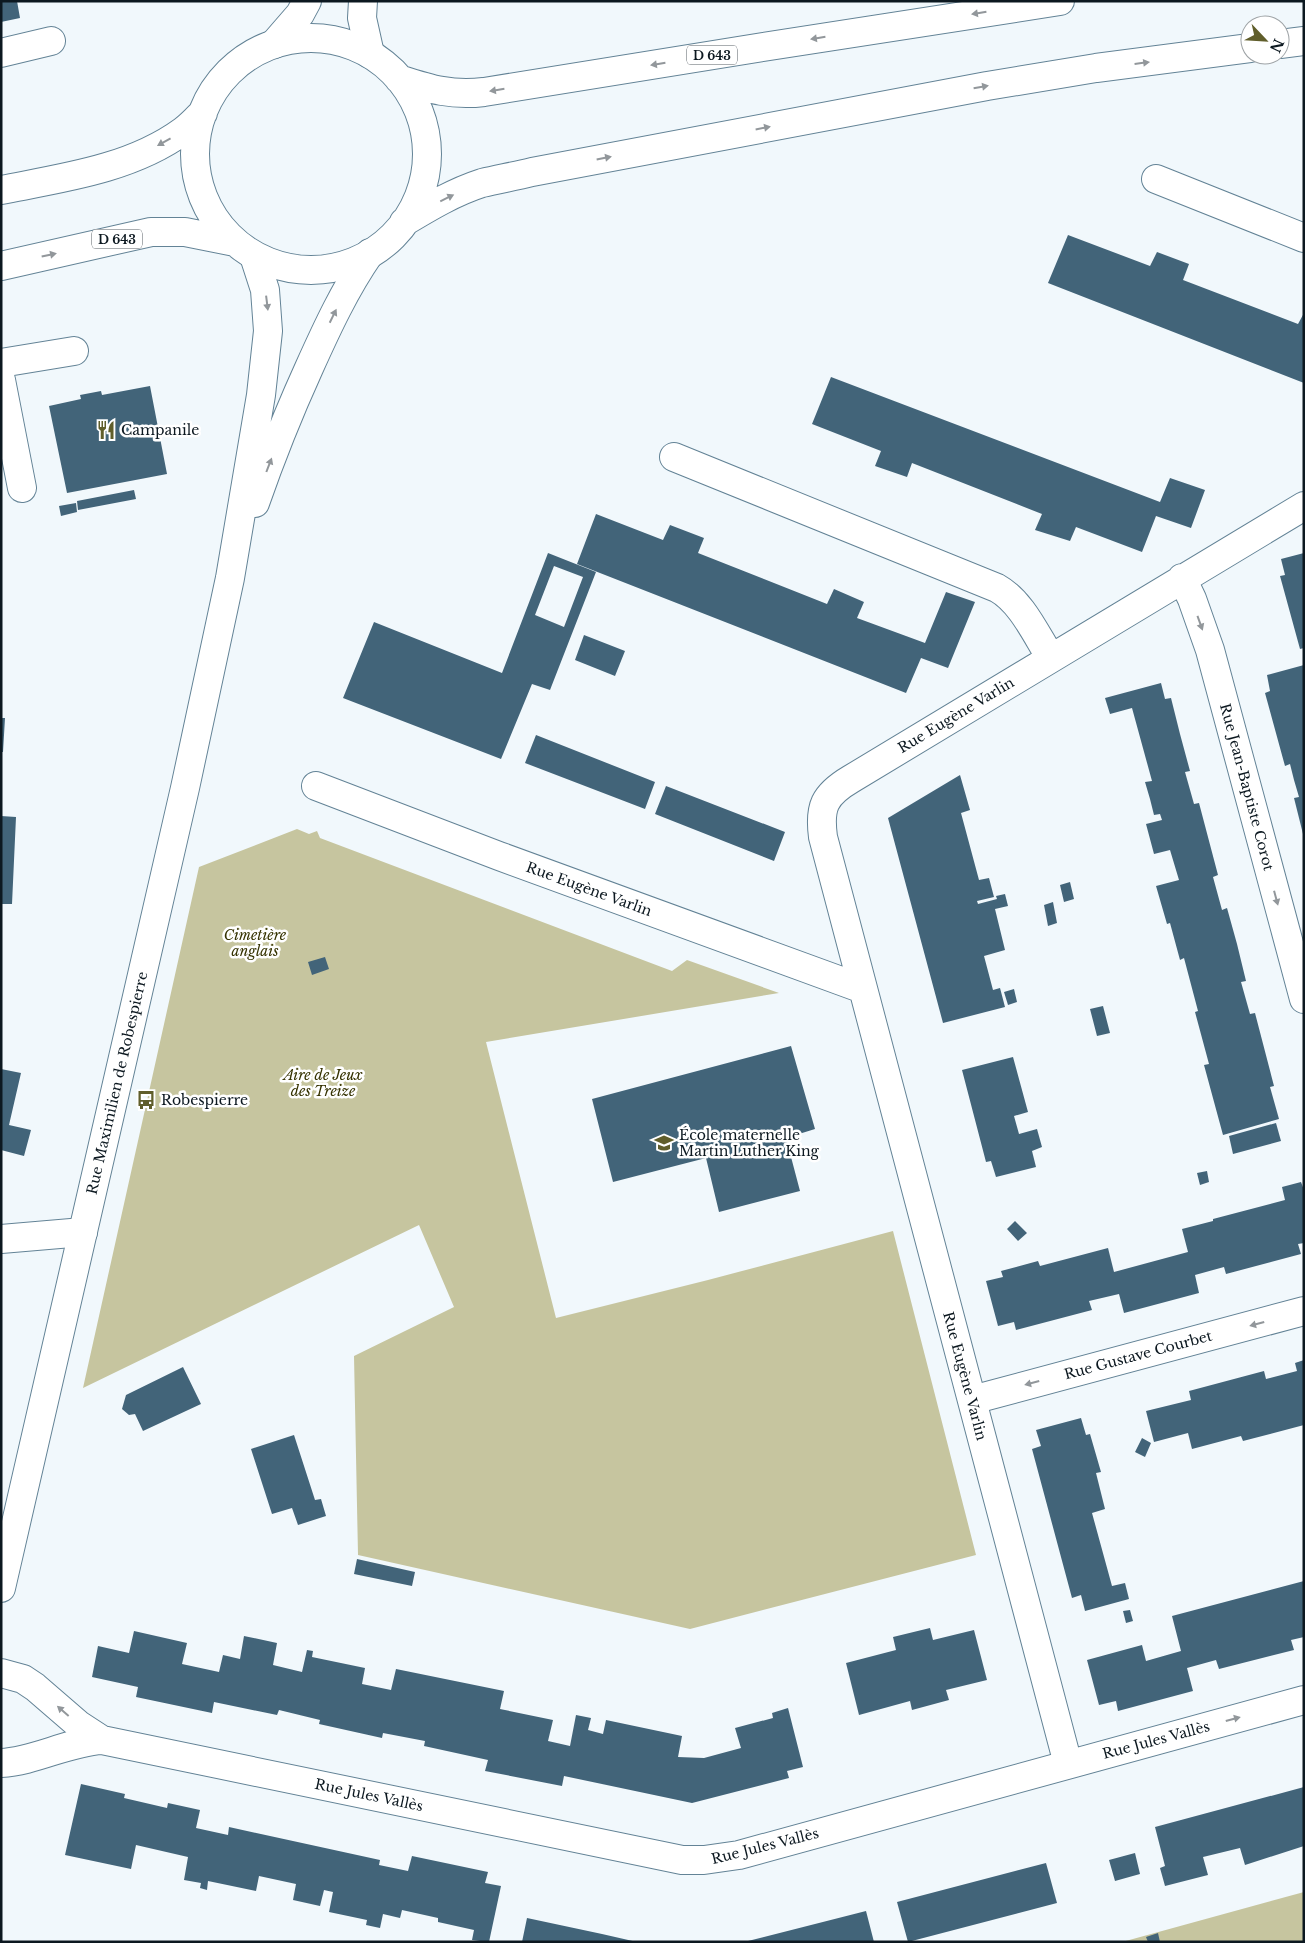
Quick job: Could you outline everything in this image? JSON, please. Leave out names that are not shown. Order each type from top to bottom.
[{"type":"main road","points":[[274,44],[300,14],[307,1]]},
{"type":"main road","points":[[363,1],[362,18],[370,54]]},
{"type":"main road","name":"D 643","points":[[399,79],[441,93],[467,94],[484,92],[1060,1]]},
{"type":"main road","points":[[298,39],[323,39],[347,44],[370,54],[399,79],[407,89],[423,124],[426,162],[422,188],[404,222],[389,239],[370,253],[337,267],[313,270],[289,268],[245,249],[218,223],[204,201],[197,176],[196,138],[203,113],[214,90],[231,70],[251,55],[274,44],[298,39]]},
{"type":"main road","points":[[1,54],[51,41]]},
{"type":"main road","points":[[1290,43],[1304,41]]},
{"type":"main road","points":[[404,222],[444,199],[463,191],[482,184],[532,172],[987,86],[1096,68],[1240,49]]},
{"type":"main road","points":[[1,190],[88,172],[129,159],[183,131],[203,113]]},
{"type":"main road","points":[[1156,179],[1304,238]]},
{"type":"main road","name":"D 643","points":[[1,266],[151,232],[186,232],[245,249]]},
{"type":"main road","name":"Rue Maximilien de Robespierre","points":[[1,1588],[185,788],[230,578],[261,394],[268,331],[265,290],[245,249]]},
{"type":"main road","name":"Rue Maximilien de Robespierre","points":[[230,578],[264,477],[298,393],[342,297],[370,253]]},
{"type":"main road","points":[[1,363],[74,351]]},
{"type":"main road","points":[[1,380],[22,488]]},
{"type":"main road","points":[[674,456],[997,588],[1016,602],[1051,658]]},
{"type":"main road","name":"Rue Eugène Varlin","points":[[1068,1764],[823,837],[821,811],[838,786],[1304,506]]},
{"type":"main road","name":"Rue Jean-Baptiste Corot","points":[[1182,578],[1192,599],[1210,650],[1304,999]]},
{"type":"main road","name":"Rue Eugène Varlin","points":[[316,786],[517,863],[863,989]]},
{"type":"main road","points":[[1,1239],[83,1232]]},
{"type":"main road","name":"Rue Gustave Courbet","points":[[972,1400],[1304,1311]]},
{"type":"main road","name":"Rue Jules Vallès","points":[[1,1673],[22,1679],[79,1725],[102,1740]]},
{"type":"main road","name":"Rue Jules Vallès","points":[[1,1763],[19,1760],[74,1744],[102,1740],[682,1860],[704,1860],[739,1855],[1304,1700]]},
{"type":"green space","name":"Aire de Jeux des Treize","points":[[297,829],[309,834],[317,831],[320,838],[672,971],[687,960],[779,993],[486,1042],[556,1318],[893,1231],[976,1555],[690,1629],[358,1555],[354,1356],[454,1307],[419,1225],[83,1388],[199,867]]},
{"type":"green space","points":[[1304,1892],[1304,1942],[1122,1942]]},
{"type":"building","points":[[1,1],[17,1],[20,18],[1,22]]},
{"type":"building","points":[[1068,235],[1150,266],[1157,252],[1189,264],[1183,280],[1298,324],[1304,313],[1304,383],[1048,283]]},
{"type":"building","points":[[831,377],[1160,502],[1170,478],[1205,490],[1191,528],[1156,516],[1142,552],[1076,527],[1070,541],[1035,530],[1042,514],[912,463],[907,477],[875,466],[881,451],[812,424]]},
{"type":"building","name":"Campanile","points":[[150,386],[167,474],[67,493],[49,406],[81,399],[80,395],[101,391],[102,395]]},
{"type":"building","points":[[134,490],[136,499],[78,510],[77,501]]},
{"type":"building","points":[[76,503],[77,512],[61,516],[59,506]]},
{"type":"building","points":[[596,514],[663,540],[670,525],[704,538],[698,553],[827,604],[834,589],[864,602],[857,618],[925,643],[946,592],[975,602],[948,668],[921,658],[906,693],[577,564]]},
{"type":"building","points":[[548,553],[596,572],[550,690],[532,684],[501,759],[343,698],[374,622],[502,673]],"holes":[[[554,566],[583,577],[564,627],[535,615]]]},
{"type":"building","points":[[1304,553],[1304,648],[1300,649],[1280,576],[1285,575],[1281,559]]},
{"type":"building","points":[[584,635],[625,651],[615,676],[575,660]]},
{"type":"building","points":[[1304,665],[1303,834],[1294,798],[1299,797],[1290,764],[1285,766],[1265,693],[1270,691],[1267,675]]},
{"type":"building","points":[[1161,683],[1165,699],[1171,698],[1190,771],[1185,772],[1194,804],[1199,803],[1218,875],[1213,877],[1222,910],[1227,908],[1237,944],[1246,981],[1241,982],[1250,1014],[1255,1013],[1274,1086],[1270,1087],[1279,1119],[1223,1135],[1204,1065],[1209,1064],[1195,1012],[1198,1011],[1184,958],[1180,960],[1170,923],[1167,924],[1156,886],[1179,880],[1170,850],[1154,854],[1146,824],[1162,820],[1160,814],[1154,815],[1145,782],[1152,781],[1132,708],[1110,714],[1105,698]]},
{"type":"building","points":[[1,718],[5,718],[3,752],[1,752]]},
{"type":"building","points":[[536,735],[655,782],[645,809],[525,763]]},
{"type":"building","points":[[960,775],[970,810],[961,813],[979,880],[989,878],[994,897],[977,901],[978,904],[997,899],[996,896],[1005,894],[1008,906],[995,909],[1005,950],[984,956],[993,990],[1000,988],[1005,1007],[943,1023],[888,818]]},
{"type":"building","points":[[666,786],[785,832],[774,861],[655,814]]},
{"type":"building","points":[[1,816],[16,817],[12,904],[1,904]]},
{"type":"building","points":[[1070,882],[1074,899],[1064,902],[1060,885]]},
{"type":"building","points":[[1053,902],[1057,923],[1048,926],[1044,905]]},
{"type":"building","points":[[325,957],[329,969],[312,975],[308,962]]},
{"type":"building","points":[[1014,989],[1017,1002],[1008,1005],[1004,992]]},
{"type":"building","points":[[1103,1006],[1110,1033],[1097,1036],[1090,1009]]},
{"type":"building","points":[[791,1046],[815,1129],[786,1138],[800,1191],[719,1212],[706,1158],[613,1182],[592,1099]]},
{"type":"building","points":[[1013,1057],[1028,1112],[1014,1116],[1019,1134],[1037,1129],[1042,1147],[1032,1151],[1036,1167],[996,1177],[991,1161],[986,1162],[962,1070]]},
{"type":"building","points":[[1,1069],[21,1073],[9,1125],[31,1130],[24,1156],[1,1150]]},
{"type":"building","points":[[1276,1123],[1281,1141],[1233,1154],[1229,1136]]},
{"type":"building","points":[[1207,1171],[1209,1182],[1200,1185],[1197,1173]]},
{"type":"building","points":[[1301,1182],[1304,1190],[1304,1243],[1298,1244],[1301,1254],[1226,1274],[1224,1267],[1195,1275],[1199,1293],[1124,1313],[1119,1294],[1089,1301],[1092,1310],[1016,1330],[1014,1322],[998,1326],[986,1281],[1003,1277],[1001,1271],[1038,1261],[1040,1266],[1108,1248],[1114,1272],[1188,1252],[1182,1229],[1285,1200],[1282,1187]]},
{"type":"building","points":[[1015,1221],[1027,1233],[1018,1241],[1007,1229]]},
{"type":"building","points":[[1304,1360],[1304,1425],[1243,1441],[1241,1436],[1192,1449],[1188,1433],[1154,1442],[1146,1411],[1191,1400],[1189,1391],[1264,1371],[1266,1379],[1297,1371],[1295,1363]]},
{"type":"building","points":[[183,1367],[201,1404],[143,1431],[135,1414],[129,1415],[122,1409],[126,1395]]},
{"type":"building","points":[[1081,1418],[1086,1435],[1090,1434],[1101,1472],[1096,1473],[1105,1509],[1092,1513],[1112,1586],[1125,1583],[1129,1599],[1085,1611],[1081,1595],[1072,1598],[1032,1449],[1041,1446],[1036,1430]]},
{"type":"building","points":[[294,1435],[315,1500],[321,1499],[326,1516],[298,1525],[292,1508],[272,1514],[251,1449]]},
{"type":"building","points":[[1142,1438],[1151,1443],[1145,1457],[1135,1452]]},
{"type":"building","points":[[357,1559],[415,1572],[412,1586],[354,1574]]},
{"type":"building","points":[[1304,1581],[1304,1637],[1291,1640],[1294,1650],[1219,1669],[1216,1660],[1187,1668],[1193,1691],[1118,1711],[1116,1701],[1099,1705],[1087,1660],[1142,1645],[1146,1661],[1181,1651],[1172,1616]]},
{"type":"building","points":[[1130,1610],[1133,1621],[1126,1623],[1123,1611]]},
{"type":"building","points":[[930,1628],[933,1640],[974,1630],[987,1680],[946,1690],[949,1700],[912,1710],[910,1701],[859,1715],[846,1663],[896,1650],[893,1637]]},
{"type":"building","points":[[134,1631],[187,1643],[182,1664],[219,1672],[223,1655],[240,1659],[244,1636],[277,1643],[273,1665],[302,1672],[307,1650],[313,1651],[312,1657],[365,1668],[362,1684],[391,1690],[396,1669],[504,1691],[500,1709],[553,1720],[548,1741],[570,1746],[576,1715],[591,1718],[588,1730],[603,1734],[606,1720],[682,1736],[678,1757],[704,1758],[741,1748],[735,1728],[773,1718],[772,1713],[788,1708],[803,1767],[787,1771],[789,1778],[692,1803],[564,1776],[562,1786],[485,1771],[488,1760],[424,1746],[425,1741],[383,1733],[382,1738],[319,1724],[320,1720],[279,1710],[277,1715],[214,1702],[212,1713],[136,1697],[138,1687],[92,1677],[98,1646],[129,1653]]},
{"type":"building","points":[[81,1784],[125,1794],[124,1798],[167,1808],[168,1803],[200,1810],[196,1828],[228,1835],[229,1827],[380,1860],[379,1865],[408,1871],[412,1856],[488,1872],[485,1883],[501,1886],[489,1942],[472,1940],[474,1930],[438,1922],[438,1918],[402,1910],[400,1918],[383,1914],[380,1928],[366,1925],[367,1920],[329,1912],[333,1892],[324,1890],[320,1906],[293,1900],[296,1884],[259,1876],[256,1891],[208,1881],[207,1890],[200,1888],[201,1883],[184,1880],[188,1857],[136,1845],[131,1869],[65,1855]]},
{"type":"building","points":[[1304,1787],[1304,1846],[1245,1865],[1240,1848],[1203,1857],[1208,1875],[1165,1886],[1160,1868],[1165,1866],[1155,1827]]},
{"type":"building","points":[[1135,1853],[1140,1874],[1115,1881],[1109,1860]]},
{"type":"building","points":[[1046,1863],[1057,1903],[908,1942],[897,1902]]},
{"type":"building","points":[[866,1911],[874,1942],[748,1942],[748,1941]]},
{"type":"building","points":[[527,1918],[602,1934],[637,1942],[522,1942]]},
{"type":"building","points":[[1158,1933],[1160,1942],[1148,1942],[1146,1937]]},
{"type":"place","name":"Campanile","points":[[106,430]]},
{"type":"place","name":"Robespierre","points":[[146,1100]]},
{"type":"place","name":"École maternelle Martin Luther King","points":[[664,1143]]},
{"type":"park label","name":"Cimetière anglais","points":[[255,944]]}]
